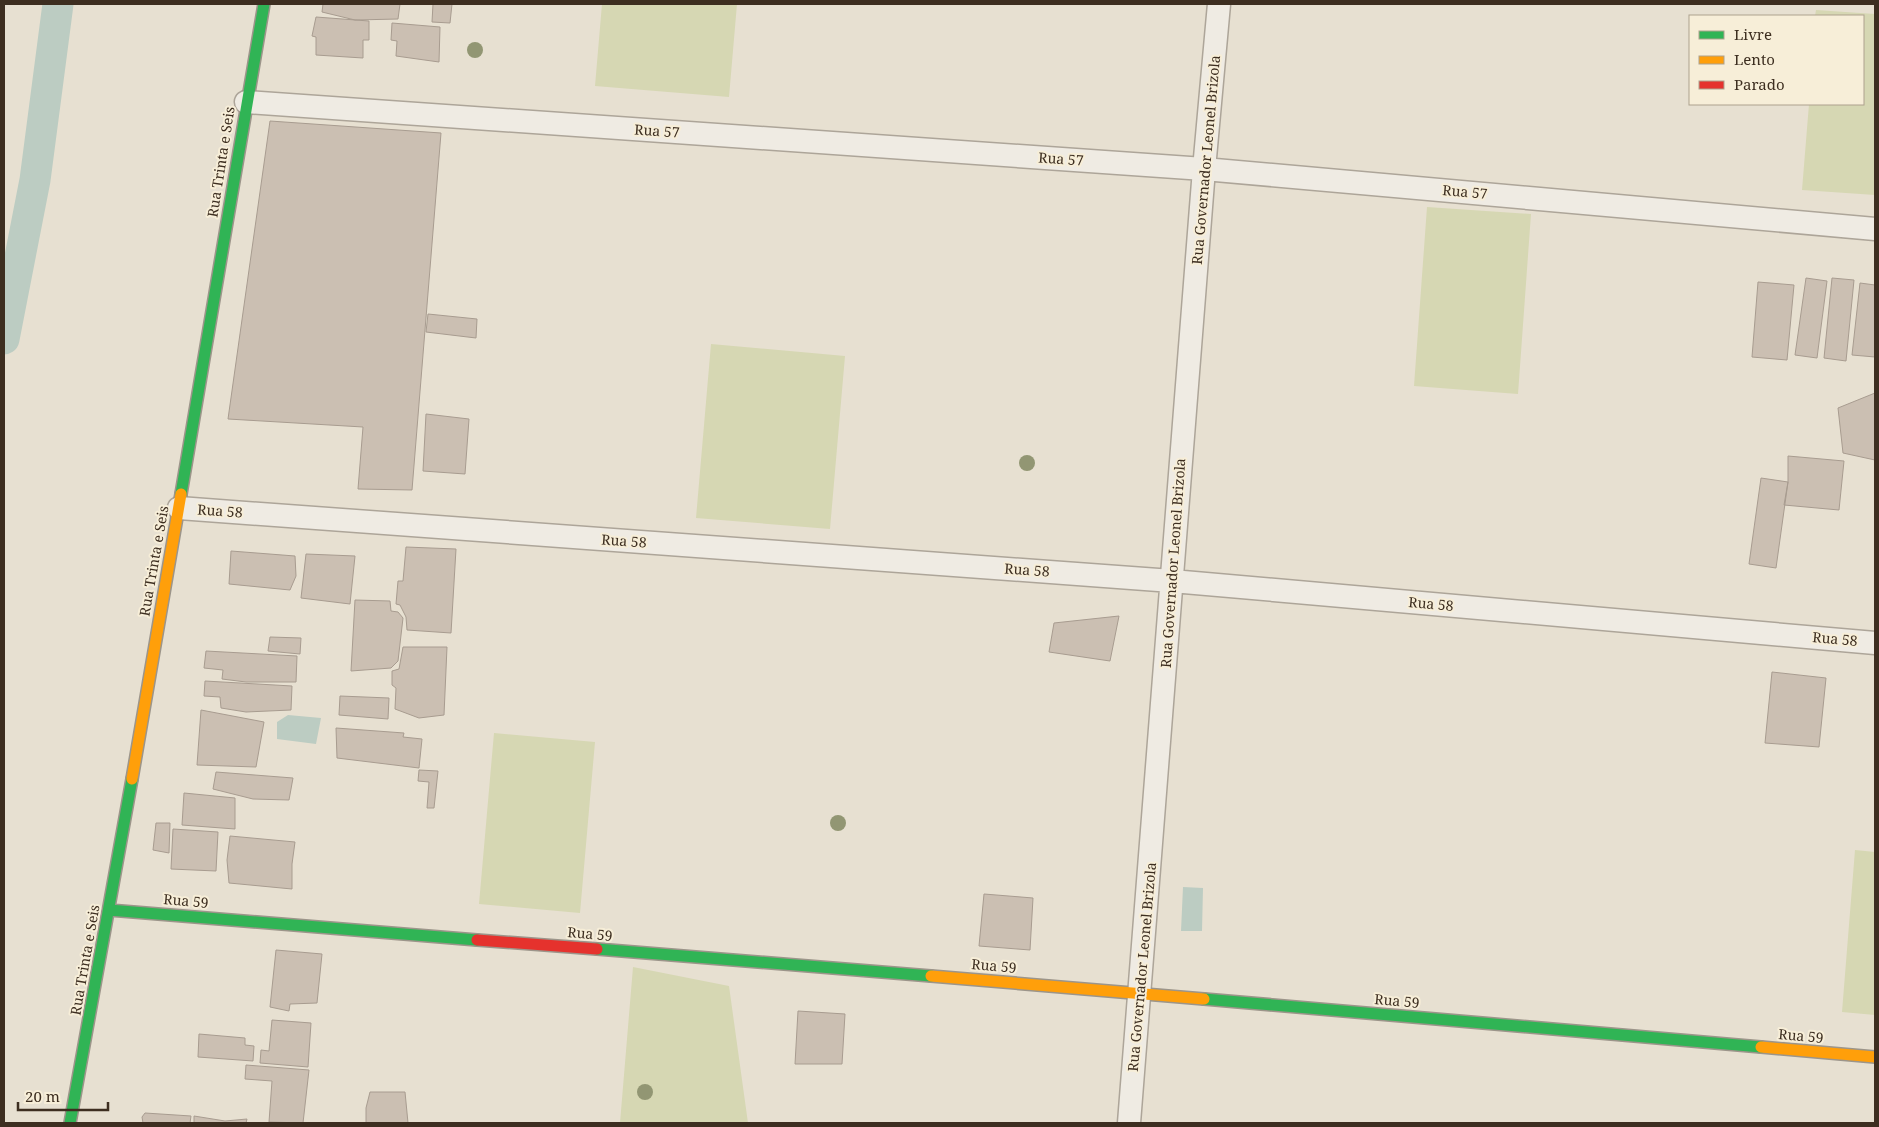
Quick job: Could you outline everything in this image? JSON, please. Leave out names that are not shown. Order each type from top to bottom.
[{"type":"street","name":"Rua Trinta e Seis","points":[[70,1123],[179,508],[264,4]]},
{"type":"street","name":"Rua Governador Leonel Brizola","points":[[1129,1123],[1204,169],[1219,4]]},
{"type":"street","name":"Rua 57","points":[[246,102],[1204,169],[1875,229]]},
{"type":"street","name":"Rua 58","points":[[179,508],[1172,581],[1875,642]]},
{"type":"street","name":"Rua 59","points":[[109,910],[1140,993],[1875,1057]]},
{"type":"green space","points":[[602,4],[737,4],[729,97],[595,86]]},
{"type":"green space","points":[[1816,10],[1875,14],[1875,195],[1802,190],[1809,105],[1864,105],[1864,15],[1815,15]]},
{"type":"green space","points":[[1427,207],[1531,214],[1518,394],[1414,386]]},
{"type":"green space","points":[[711,344],[845,356],[830,529],[696,518]]},
{"type":"green space","points":[[494,733],[595,742],[580,913],[479,904]]},
{"type":"green space","points":[[1855,850],[1875,852],[1875,1015],[1842,1012]]},
{"type":"green space","points":[[633,967],[729,986],[748,1123],[620,1123]]},
{"type":"shaded area","points":[[288,715],[321,718],[316,744],[277,739],[277,722]]},
{"type":"shaded area","points":[[1183,887],[1203,888],[1202,931],[1181,931]]},
{"type":"building","points":[[323,4],[400,4],[398,19],[355,20],[322,12]]},
{"type":"building","points":[[433,4],[452,4],[450,23],[432,22]]},
{"type":"building","points":[[316,17],[369,21],[369,40],[363,40],[363,58],[316,55],[316,37],[312,36]]},
{"type":"building","points":[[392,23],[440,27],[439,62],[396,56],[397,41],[391,40]]},
{"type":"building","points":[[270,121],[441,133],[412,490],[358,489],[363,427],[228,419]]},
{"type":"building","points":[[1806,278],[1827,281],[1817,358],[1795,355]]},
{"type":"building","points":[[1832,278],[1854,280],[1846,361],[1824,358]]},
{"type":"building","points":[[1758,282],[1794,285],[1787,360],[1752,357]]},
{"type":"building","points":[[1860,283],[1875,285],[1875,357],[1852,355]]},
{"type":"building","points":[[428,314],[477,319],[476,338],[426,332]]},
{"type":"building","points":[[1875,393],[1875,460],[1843,453],[1838,408]]},
{"type":"building","points":[[426,414],[469,419],[465,474],[423,471]]},
{"type":"building","points":[[1788,456],[1844,461],[1839,510],[1784,505],[1788,482]]},
{"type":"building","points":[[1761,478],[1788,482],[1776,568],[1749,564]]},
{"type":"building","points":[[406,547],[456,549],[451,633],[407,630],[406,617],[400,605],[396,604],[398,581],[403,581]]},
{"type":"building","points":[[231,551],[295,556],[296,576],[290,590],[229,584]]},
{"type":"building","points":[[306,554],[355,556],[350,604],[301,598]]},
{"type":"building","points":[[355,600],[390,601],[391,611],[398,612],[403,618],[398,661],[391,668],[351,671]]},
{"type":"building","points":[[1119,616],[1110,661],[1049,652],[1054,623]]},
{"type":"building","points":[[270,637],[301,638],[300,654],[268,651]]},
{"type":"building","points":[[403,647],[447,647],[444,715],[419,718],[395,709],[396,688],[392,685],[392,671],[399,669]]},
{"type":"building","points":[[206,651],[297,656],[296,682],[246,682],[222,679],[223,670],[204,668]]},
{"type":"building","points":[[1772,672],[1826,678],[1819,747],[1765,743]]},
{"type":"building","points":[[205,681],[292,686],[291,710],[246,712],[221,708],[220,697],[204,696]]},
{"type":"building","points":[[340,696],[389,698],[388,719],[339,715]]},
{"type":"building","points":[[201,710],[264,722],[256,767],[197,765]]},
{"type":"building","points":[[336,728],[404,733],[403,737],[422,739],[419,768],[337,758]]},
{"type":"building","points":[[419,770],[438,771],[434,808],[427,808],[429,782],[418,781]]},
{"type":"building","points":[[216,772],[293,778],[289,800],[253,799],[213,789]]},
{"type":"building","points":[[184,793],[235,798],[235,829],[182,825]]},
{"type":"building","points":[[156,823],[170,823],[169,853],[153,850]]},
{"type":"building","points":[[173,829],[218,832],[216,871],[171,869]]},
{"type":"building","points":[[230,836],[295,842],[292,864],[292,889],[229,883],[227,860]]},
{"type":"building","points":[[984,894],[1033,898],[1030,950],[979,946]]},
{"type":"building","points":[[276,950],[322,954],[317,1003],[290,1004],[289,1011],[270,1007]]},
{"type":"building","points":[[798,1011],[845,1014],[842,1064],[795,1064]]},
{"type":"building","points":[[272,1020],[311,1023],[308,1067],[260,1063],[261,1050],[269,1051]]},
{"type":"building","points":[[199,1034],[245,1038],[245,1045],[254,1046],[253,1061],[198,1057]]},
{"type":"building","points":[[246,1065],[309,1070],[303,1123],[269,1122],[272,1081],[245,1079]]},
{"type":"building","points":[[370,1092],[405,1092],[408,1123],[366,1123],[366,1108]]},
{"type":"building","points":[[145,1113],[191,1116],[190,1123],[143,1123],[142,1117]]},
{"type":"building","points":[[194,1116],[225,1121],[247,1119],[246,1123],[194,1123]]},
{"type":"waterway","points":[[4,339],[35,180],[58,4]]},
{"type":"traffic: fast","points":[[181,494],[264,4]]},
{"type":"traffic: fast","points":[[70,1123],[132,779]]},
{"type":"traffic: fast","points":[[109,910],[477,940]]},
{"type":"traffic: fast","points":[[597,949],[931,976]]},
{"type":"traffic: fast","points":[[1204,999],[1761,1047]]},
{"type":"traffic: slow","points":[[132,779],[181,494]]},
{"type":"traffic: slow","points":[[931,976],[1204,999]]},
{"type":"traffic: slow","points":[[1761,1047],[1875,1057]]},
{"type":"traffic: jam","points":[[477,940],[597,949]]}]
